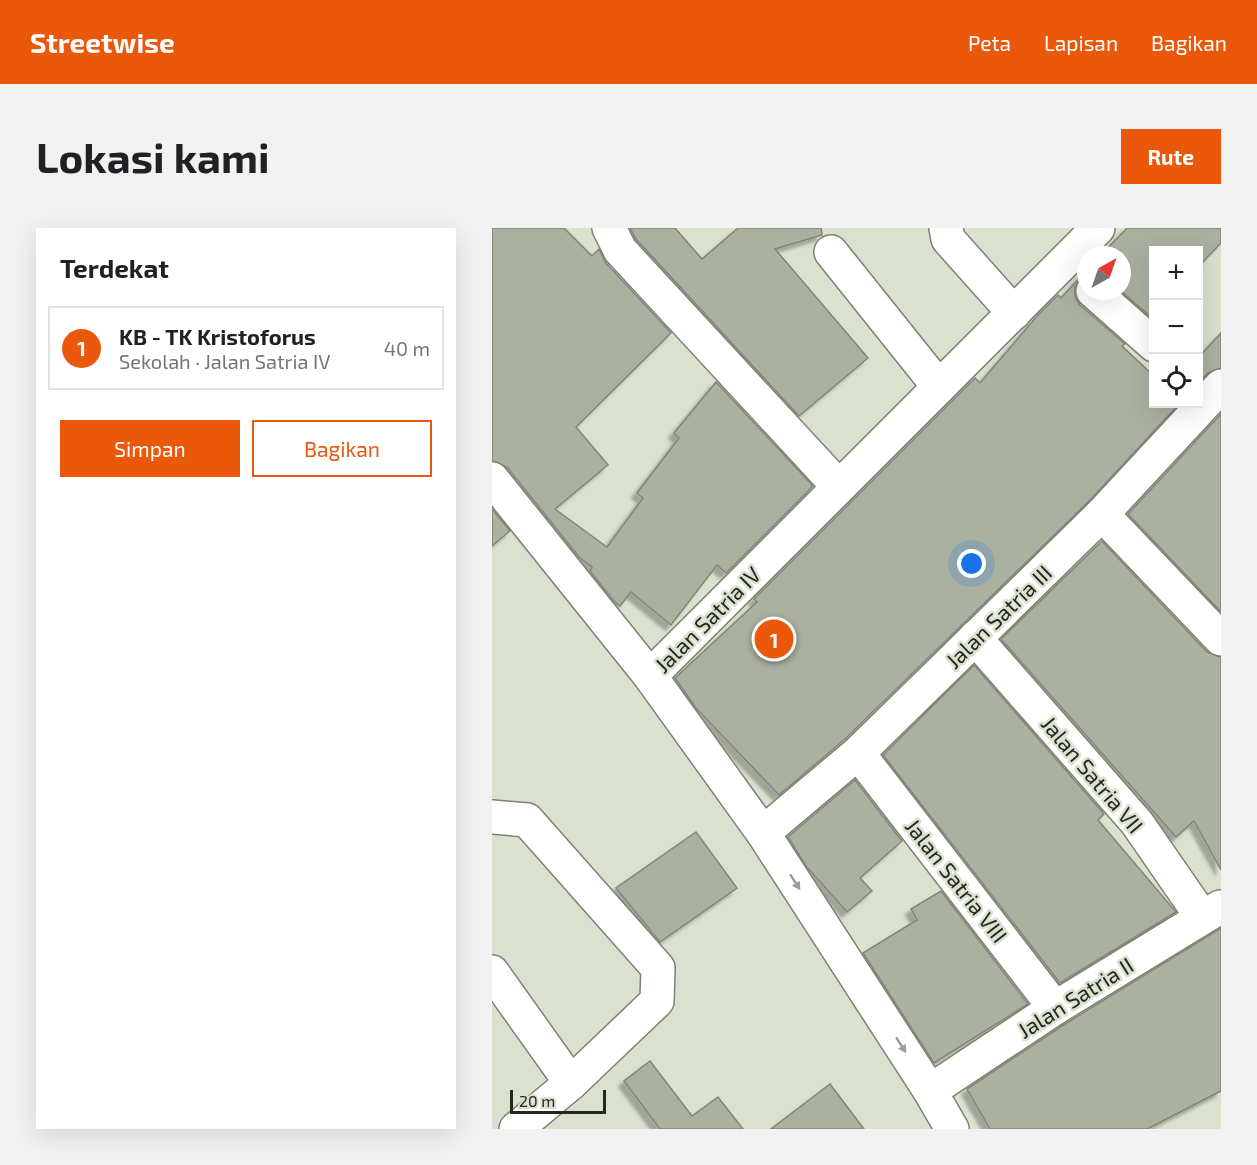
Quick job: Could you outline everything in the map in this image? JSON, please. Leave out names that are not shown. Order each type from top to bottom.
[{"type":"street","points":[[609,228],[620,250],[839,487]]},
{"type":"street","points":[[946,228],[948,239],[1014,313]]},
{"type":"street","name":"Jalan Satria IV","points":[[952,1129],[930,1091],[763,833],[650,676],[1014,313],[1074,274],[1098,228]]},
{"type":"street","points":[[831,252],[939,387]]},
{"type":"street","points":[[1103,300],[1149,341]]},
{"type":"street","name":"Jalan Satria III","points":[[763,833],[858,753],[1102,514],[1213,394]]},
{"type":"street","points":[[492,479],[650,676]]},
{"type":"street","points":[[1102,514],[1221,639]]},
{"type":"street","name":"Jalan Satria VII","points":[[975,638],[1137,823],[1211,912]]},
{"type":"street","name":"Jalan Satria VIII","points":[[858,753],[1055,1008]]},
{"type":"street","points":[[492,817],[527,820],[658,968],[657,1000],[570,1083],[516,1129]]},
{"type":"street","name":"Jalan Satria II","points":[[930,1091],[1055,1008],[1211,912]]},
{"type":"street","points":[[492,972],[570,1083]]},
{"type":"building","points":[[492,228],[564,228],[592,256],[599,249],[606,263],[671,333],[576,427],[608,465],[555,509],[607,547],[643,498],[637,493],[679,438],[674,433],[716,382],[813,486],[726,573],[717,565],[671,625],[631,592],[620,606],[614,601],[590,571],[592,567],[579,557],[507,467],[492,461]]},
{"type":"building","points":[[630,228],[675,228],[702,259],[738,228],[821,228],[822,235],[775,249],[868,358],[799,416],[636,239]]},
{"type":"building","points":[[1127,228],[1221,228],[1221,243],[1203,262],[1203,246],[1149,246],[1149,315],[1131,300],[1131,246],[1110,246]]},
{"type":"building","points":[[1077,281],[1075,297],[1080,305],[1125,344],[1122,346],[1149,371],[1149,408],[1175,408],[1089,501],[845,739],[779,795],[696,708],[675,678],[757,602],[754,599],[975,378],[980,383],[1058,295],[1061,298]]},
{"type":"building","points":[[1221,333],[1221,368],[1208,373],[1203,378],[1203,353]]},
{"type":"building","points":[[1221,414],[1221,612],[1128,514]]},
{"type":"building","points":[[492,509],[510,531],[492,546]]},
{"type":"building","points":[[1102,541],[1207,652],[1221,657],[1221,870],[1194,821],[1176,837],[1001,639]]},
{"type":"building","points":[[974,665],[1104,814],[1098,820],[1176,912],[1060,983],[883,755]]},
{"type":"building","points":[[855,780],[902,841],[860,878],[872,891],[847,912],[806,866],[788,837]]},
{"type":"building","points":[[696,832],[737,888],[660,942],[616,888]]},
{"type":"building","points":[[941,891],[1028,1004],[934,1063],[863,953],[917,920],[911,909]]},
{"type":"building","points":[[1221,928],[1221,1091],[1147,1129],[990,1129],[967,1089],[1065,1024]]},
{"type":"building","points":[[650,1061],[692,1116],[718,1097],[743,1129],[660,1129],[624,1081]]},
{"type":"building","points":[[830,1084],[864,1129],[771,1129]]},
{"type":"place","name":"KB - TK Kristoforus","points":[[774,639]]}]
